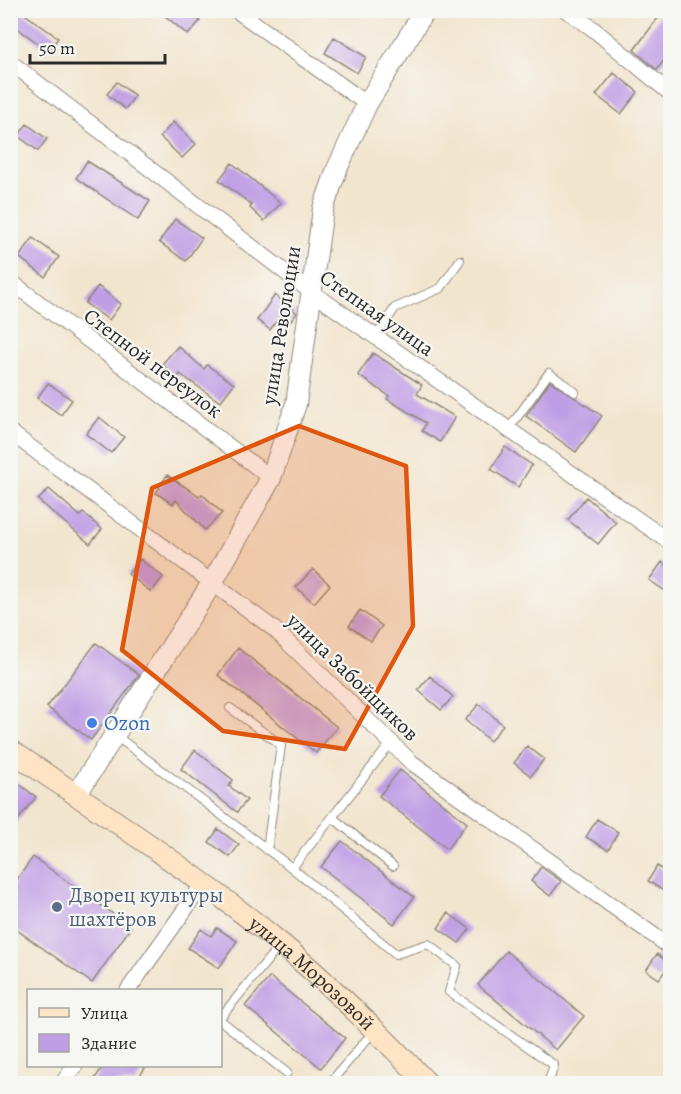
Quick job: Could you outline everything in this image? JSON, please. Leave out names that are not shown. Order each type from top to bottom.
[{"type":"main road","name":"улица Морозовой","points":[[10,750],[203,884],[281,944],[375,1029],[428,1083]]},
{"type":"street","points":[[236,10],[367,104]]},
{"type":"street","name":"улица Революции","points":[[76,795],[212,583],[271,478],[296,404],[323,209],[337,169],[367,104],[425,10]]},
{"type":"street","points":[[566,10],[592,28],[670,93]]},
{"type":"street","name":"Степная улица","points":[[10,63],[310,291],[670,542]]},
{"type":"street","name":"Степной переулок","points":[[10,281],[271,478]]},
{"type":"street","name":"улица Забойщиков","points":[[10,432],[274,629],[411,762],[670,947]]},
{"type":"street","points":[[129,989],[203,884]]},
{"type":"street","points":[[62,1083],[74,1067]]},
{"type":"lane","points":[[375,338],[395,308],[441,288],[460,260]]},
{"type":"lane","points":[[508,429],[549,374],[575,392]]},
{"type":"lane","points":[[230,708],[281,746],[267,850]]},
{"type":"lane","points":[[115,735],[292,868],[396,954],[428,944],[457,966],[449,992],[554,1065],[548,1083]]},
{"type":"lane","points":[[292,868],[391,744]]},
{"type":"lane","points":[[333,818],[393,866]]},
{"type":"lane","points":[[222,1017],[281,944]]},
{"type":"lane","points":[[222,1021],[287,1073]]},
{"type":"lane","points":[[329,1083],[375,1029]]},
{"type":"highlighted area","points":[[299,426],[406,466],[413,626],[345,749],[223,731],[122,650],[152,488]]},
{"type":"building","points":[[10,10],[19,10],[58,38],[49,51],[10,23]]},
{"type":"building","points":[[158,10],[186,10],[200,21],[188,35]]},
{"type":"building","points":[[664,10],[670,10],[670,52],[657,70],[634,50]]},
{"type":"building","points":[[334,37],[366,57],[357,73],[325,53]]},
{"type":"building","points":[[614,73],[638,92],[621,114],[596,95]]},
{"type":"building","points":[[117,82],[135,96],[125,109],[107,94]]},
{"type":"building","points":[[173,122],[196,144],[182,158],[160,137]]},
{"type":"building","points":[[27,124],[47,139],[38,151],[18,136]]},
{"type":"building","points":[[87,161],[150,201],[138,220],[76,178]]},
{"type":"building","points":[[232,163],[281,203],[264,221],[250,208],[252,205],[219,180]]},
{"type":"building","points":[[175,219],[202,238],[186,261],[159,242]]},
{"type":"building","points":[[33,238],[59,257],[45,277],[19,257]]},
{"type":"building","points":[[98,286],[121,304],[109,320],[85,303]]},
{"type":"building","points":[[275,295],[297,313],[289,323],[280,316],[270,330],[257,320]]},
{"type":"building","points":[[178,346],[204,369],[207,365],[234,384],[220,402],[180,374],[177,378],[162,364]]},
{"type":"building","points":[[373,353],[422,385],[417,394],[455,417],[440,442],[422,431],[426,423],[387,399],[389,396],[358,375]]},
{"type":"building","points":[[550,381],[602,416],[576,452],[526,416]]},
{"type":"building","points":[[48,383],[72,400],[61,415],[37,398]]},
{"type":"building","points":[[99,417],[124,437],[111,453],[86,434]]},
{"type":"building","points":[[505,447],[532,465],[518,487],[491,469]]},
{"type":"building","points":[[167,475],[199,496],[202,494],[222,513],[205,530],[176,500],[173,504],[156,493]]},
{"type":"building","points":[[49,489],[80,516],[83,513],[102,529],[90,544],[38,500]]},
{"type":"building","points":[[586,497],[616,522],[598,544],[568,520]]},
{"type":"building","points":[[140,559],[163,577],[151,592],[128,574]]},
{"type":"building","points":[[662,562],[670,568],[670,594],[649,580]]},
{"type":"building","points":[[313,569],[330,585],[314,603],[296,587]]},
{"type":"building","points":[[360,610],[382,626],[371,641],[349,626]]},
{"type":"building","points":[[96,643],[139,675],[91,740],[47,707]]},
{"type":"building","points":[[238,648],[337,727],[316,753],[218,675]]},
{"type":"building","points":[[430,676],[453,697],[441,710],[418,690]]},
{"type":"building","points":[[479,704],[503,725],[490,741],[465,720]]},
{"type":"building","points":[[527,746],[544,759],[531,776],[514,763]]},
{"type":"building","points":[[195,750],[233,780],[229,786],[247,800],[237,812],[181,769]]},
{"type":"building","points":[[400,770],[467,823],[447,849],[379,796]]},
{"type":"building","points":[[10,777],[36,797],[10,830]]},
{"type":"building","points":[[597,819],[618,832],[608,850],[586,837]]},
{"type":"building","points":[[218,829],[239,845],[230,857],[209,842]]},
{"type":"building","points":[[342,841],[414,897],[394,924],[321,867]]},
{"type":"building","name":"Дворец культуры шахтёров","points":[[33,857],[131,927],[92,983],[10,925],[10,889]]},
{"type":"building","points":[[657,866],[670,874],[670,895],[648,881]]},
{"type":"building","points":[[541,867],[561,881],[550,896],[531,881]]},
{"type":"building","points":[[448,913],[470,929],[459,943],[438,928]]},
{"type":"building","points":[[217,928],[237,941],[219,968],[188,948],[201,929],[211,936]]},
{"type":"building","points":[[506,951],[584,1016],[556,1050],[478,985]]},
{"type":"building","points":[[657,954],[670,964],[659,979],[646,970]]},
{"type":"building","points":[[270,977],[345,1038],[321,1068],[245,1006]]},
{"type":"building","points":[[103,1067],[146,1067],[135,1083],[92,1083]]},
{"type":"place","name":"Ozon","points":[[92,723]]},
{"type":"place","name":"Дворец культуры шахтёров","points":[[57,907]]}]
